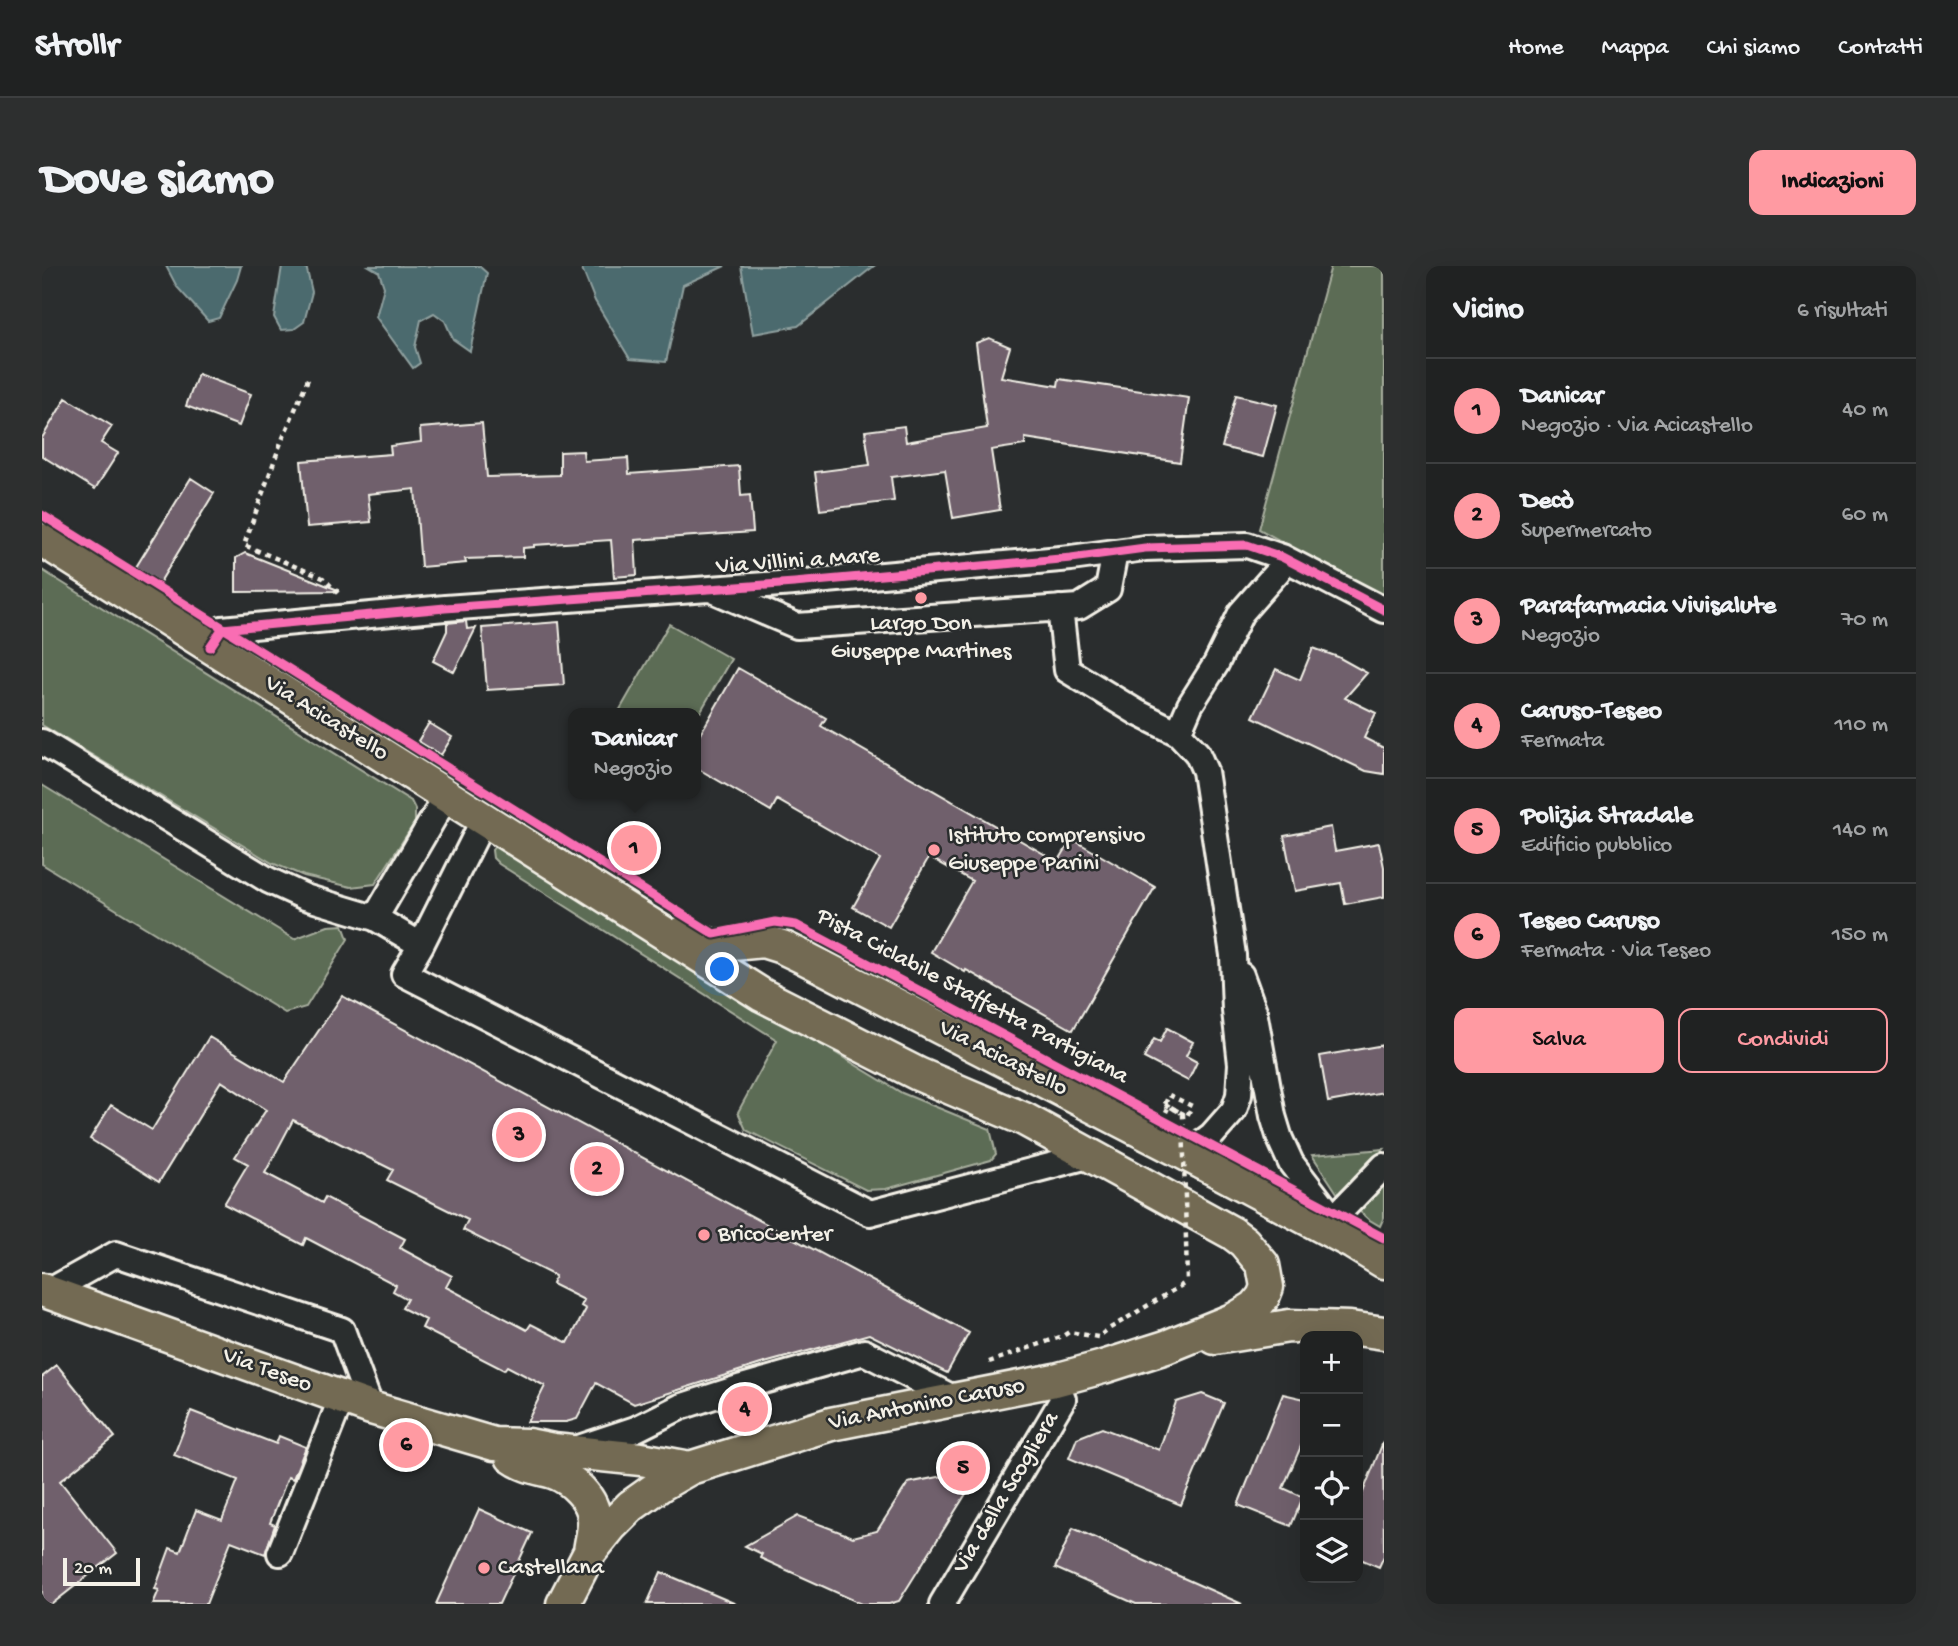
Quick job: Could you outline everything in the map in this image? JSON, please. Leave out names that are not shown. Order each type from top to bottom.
[{"type":"main road","name":"Via Acicastello","points":[[42,540],[762,995],[918,1074],[1024,1119],[1232,1233],[1256,1256],[1266,1275],[1267,1287],[1263,1297],[1255,1307],[1235,1319],[1166,1348]]},
{"type":"main road","name":"Via Acicastello","points":[[609,897],[713,946],[763,941],[816,963],[1193,1146],[1384,1262]]},
{"type":"main road","points":[[763,941],[750,948],[746,956],[748,969],[752,974],[858,1042]]},
{"type":"main road","name":"Via Teseo","points":[[45,1291],[356,1402],[494,1444]]},
{"type":"main road","points":[[1166,1348],[1289,1326],[1350,1328],[1384,1333]]},
{"type":"main road","name":"Via Antonino Caruso","points":[[690,1468],[831,1424],[1055,1380],[1166,1348]]},
{"type":"main road","points":[[494,1444],[528,1445],[690,1468]]},
{"type":"main road","points":[[494,1444],[520,1462],[557,1473],[584,1494],[591,1505],[594,1518],[590,1552]]},
{"type":"main road","points":[[564,1604],[590,1552],[611,1526],[631,1506],[690,1468]]},
{"type":"street","name":"Via Villini a Mare","points":[[210,647],[222,629],[445,608],[794,583],[1145,548],[1247,545],[1282,558],[1384,610]]},
{"type":"street","points":[[708,588],[797,626],[1079,607],[1108,589],[1115,552]]},
{"type":"street","points":[[1178,733],[1190,705],[1216,664],[1241,613],[1278,570],[1282,558]]},
{"type":"street","points":[[1060,608],[1067,670],[1138,713],[1178,733],[1197,752],[1205,771],[1233,955],[1235,1011],[1241,1064],[1239,1095],[1234,1110],[1212,1135],[1193,1146]]},
{"type":"street","points":[[42,742],[268,880],[304,897],[375,918],[421,945]]},
{"type":"street","points":[[375,918],[447,795]]},
{"type":"street","points":[[484,819],[404,974],[870,1213],[1092,1155]]},
{"type":"street","points":[[1233,955],[1254,1011],[1273,1116],[1280,1139],[1291,1163],[1332,1220],[1353,1243]]},
{"type":"street","points":[[1332,1220],[1384,1166]]},
{"type":"street","points":[[45,1291],[116,1254],[342,1331],[356,1402],[280,1553]]},
{"type":"street","points":[[569,1451],[636,1429],[680,1408],[742,1387],[864,1352],[955,1399]]},
{"type":"street","name":"Via della Scogliera","points":[[942,1604],[1063,1399],[1055,1380]]},
{"type":"path","points":[[308,379],[280,445],[244,545],[323,578],[345,599],[353,617]]},
{"type":"path","points":[[986,1363],[1069,1332],[1098,1337],[1187,1282],[1183,1114],[1165,1104],[1170,1095],[1192,1106],[1186,1116],[1169,1106],[1162,1119],[1193,1146]]},
{"type":"green space","points":[[1331,266],[1384,266],[1384,598],[1259,529]]},
{"type":"green space","points":[[42,570],[411,801],[415,809],[415,822],[375,884],[351,887],[304,876],[272,863],[42,725]]},
{"type":"green space","points":[[669,624],[731,659],[701,711],[701,708],[621,708]]},
{"type":"green space","points":[[42,785],[294,939],[328,926],[343,925],[348,939],[306,1007],[285,1013],[42,864]]},
{"type":"green space","points":[[496,845],[513,851],[902,1093],[990,1129],[996,1154],[991,1160],[886,1189],[866,1190],[746,1130],[738,1112],[777,1040],[499,864],[493,858],[492,850]]},
{"type":"green space","points":[[1384,1149],[1339,1196],[1312,1155]]},
{"type":"green space","points":[[1384,1182],[1384,1217],[1380,1226],[1357,1209]]},
{"type":"water","points":[[166,266],[241,266],[219,318],[208,321],[177,287]]},
{"type":"water","points":[[282,266],[306,266],[312,292],[304,322],[294,329],[281,330],[274,317]]},
{"type":"water","points":[[369,266],[479,266],[487,273],[470,351],[453,339],[445,321],[434,313],[421,320],[415,347],[420,363],[413,368],[376,317],[384,287],[379,272]]},
{"type":"water","points":[[581,266],[725,266],[683,285],[666,362],[630,359],[595,301]]},
{"type":"water","points":[[741,266],[874,266],[798,326],[753,334]]},
{"type":"building","points":[[989,338],[1010,347],[1001,377],[1058,386],[1059,379],[1189,398],[1180,462],[1025,438],[1025,445],[991,450],[1000,510],[953,518],[945,470],[891,477],[894,501],[820,510],[815,472],[870,465],[865,431],[904,426],[906,442],[987,428],[976,343]]},
{"type":"building","points":[[198,374],[251,394],[239,426],[186,406]]},
{"type":"building","points":[[1236,395],[1277,405],[1263,457],[1222,447]]},
{"type":"building","points":[[66,398],[112,426],[101,443],[118,453],[95,489],[42,456],[42,438]]},
{"type":"building","points":[[482,423],[487,477],[560,475],[560,452],[583,451],[584,461],[628,458],[629,474],[739,466],[741,496],[750,495],[753,532],[635,540],[637,575],[614,577],[611,540],[534,545],[523,548],[523,557],[465,559],[466,563],[421,567],[415,489],[368,494],[371,522],[307,527],[301,461],[391,454],[390,446],[421,442],[420,428]]},
{"type":"building","points":[[191,478],[214,493],[160,582],[136,567]]},
{"type":"building","points":[[245,553],[338,591],[236,592],[236,558]]},
{"type":"building","points":[[466,621],[467,629],[476,628],[454,672],[433,661],[447,631],[447,623]]},
{"type":"building","points":[[559,622],[564,685],[487,690],[482,628]]},
{"type":"building","points":[[1313,648],[1338,657],[1367,673],[1345,698],[1376,713],[1364,738],[1384,748],[1384,774],[1366,771],[1253,717],[1276,669],[1300,680]]},
{"type":"building","points":[[738,668],[826,718],[821,726],[1058,862],[1072,839],[1155,887],[1073,1030],[931,952],[972,881],[929,857],[889,927],[853,907],[880,859],[777,800],[771,811],[701,770],[701,733]]},
{"type":"building","points":[[429,723],[452,737],[441,755],[418,741]]},
{"type":"building","points":[[1331,827],[1335,851],[1379,843],[1384,867],[1384,897],[1345,904],[1341,883],[1295,891],[1284,836]]},
{"type":"building","points":[[342,996],[969,1333],[947,1373],[869,1334],[634,1404],[596,1383],[577,1419],[566,1422],[527,1422],[545,1386],[507,1366],[504,1370],[422,1328],[426,1320],[402,1308],[407,1299],[393,1291],[396,1285],[306,1238],[303,1245],[224,1204],[248,1164],[235,1157],[266,1110],[221,1081],[159,1182],[90,1139],[111,1105],[152,1130],[209,1037],[284,1082]],"holes":[[[293,1120],[393,1170],[387,1180],[468,1220],[463,1230],[555,1276],[552,1284],[584,1300],[581,1306],[586,1309],[568,1343],[531,1324],[527,1330],[446,1287],[452,1276],[400,1248],[405,1239],[325,1197],[322,1203],[265,1173]]]},
{"type":"building","points":[[1167,1028],[1193,1042],[1186,1056],[1197,1062],[1188,1081],[1144,1058],[1154,1039],[1160,1042]]},
{"type":"building","points":[[1384,1045],[1384,1092],[1328,1102],[1320,1056]]},
{"type":"building","points":[[57,1365],[115,1437],[60,1481],[117,1553],[52,1604],[42,1604],[42,1377]]},
{"type":"building","points":[[1202,1394],[1224,1403],[1181,1505],[1069,1458],[1077,1438],[1102,1428],[1159,1450],[1176,1402]]},
{"type":"building","points":[[1283,1394],[1300,1398],[1300,1449],[1283,1488],[1300,1496],[1300,1504],[1291,1526],[1238,1505]]},
{"type":"building","points":[[191,1411],[276,1444],[279,1436],[306,1447],[293,1479],[288,1477],[270,1523],[275,1525],[265,1554],[231,1541],[206,1604],[153,1604],[159,1590],[155,1589],[170,1548],[180,1552],[196,1510],[222,1520],[238,1480],[174,1455]]},
{"type":"building","points":[[1383,1442],[1384,1556],[1379,1567],[1363,1560],[1363,1492]]},
{"type":"building","points":[[958,1466],[974,1481],[899,1601],[889,1604],[862,1604],[760,1558],[762,1554],[745,1546],[798,1516],[853,1537],[877,1531],[908,1483],[953,1474]]},
{"type":"building","name":"Castellana","points":[[479,1509],[532,1533],[499,1604],[436,1604]]},
{"type":"building","points":[[1073,1528],[1242,1604],[1136,1604],[1055,1568]]},
{"type":"building","points":[[661,1572],[736,1604],[647,1604]]},
{"type":"cycle path","name":"Pista Ciclabile Staffetta Partigiana","points":[[42,515],[714,934],[775,922],[796,925],[1384,1238]]},
{"type":"cycle path","points":[[210,647],[222,629],[445,608],[794,583],[1071,558],[1145,548],[1247,545],[1282,557],[1384,610]]},
{"type":"place","name":"Largo Don Giuseppe Martines","points":[[921,598]]},
{"type":"place","name":"Danicar","points":[[634,848]]},
{"type":"place","name":"Istituto comprensivo Giuseppe Parini","points":[[934,850]]},
{"type":"place","name":"Parafarmacia Vivisalute","points":[[519,1135]]},
{"type":"place","name":"Decò","points":[[597,1169]]},
{"type":"place","name":"BricoCenter","points":[[704,1235]]},
{"type":"place","name":"Caruso-Teseo","points":[[745,1409]]},
{"type":"place","name":"Teseo Caruso","points":[[406,1445]]},
{"type":"place","name":"Polizia Stradale","points":[[963,1468]]},
{"type":"place","name":"Castellana","points":[[484,1568]]}]
